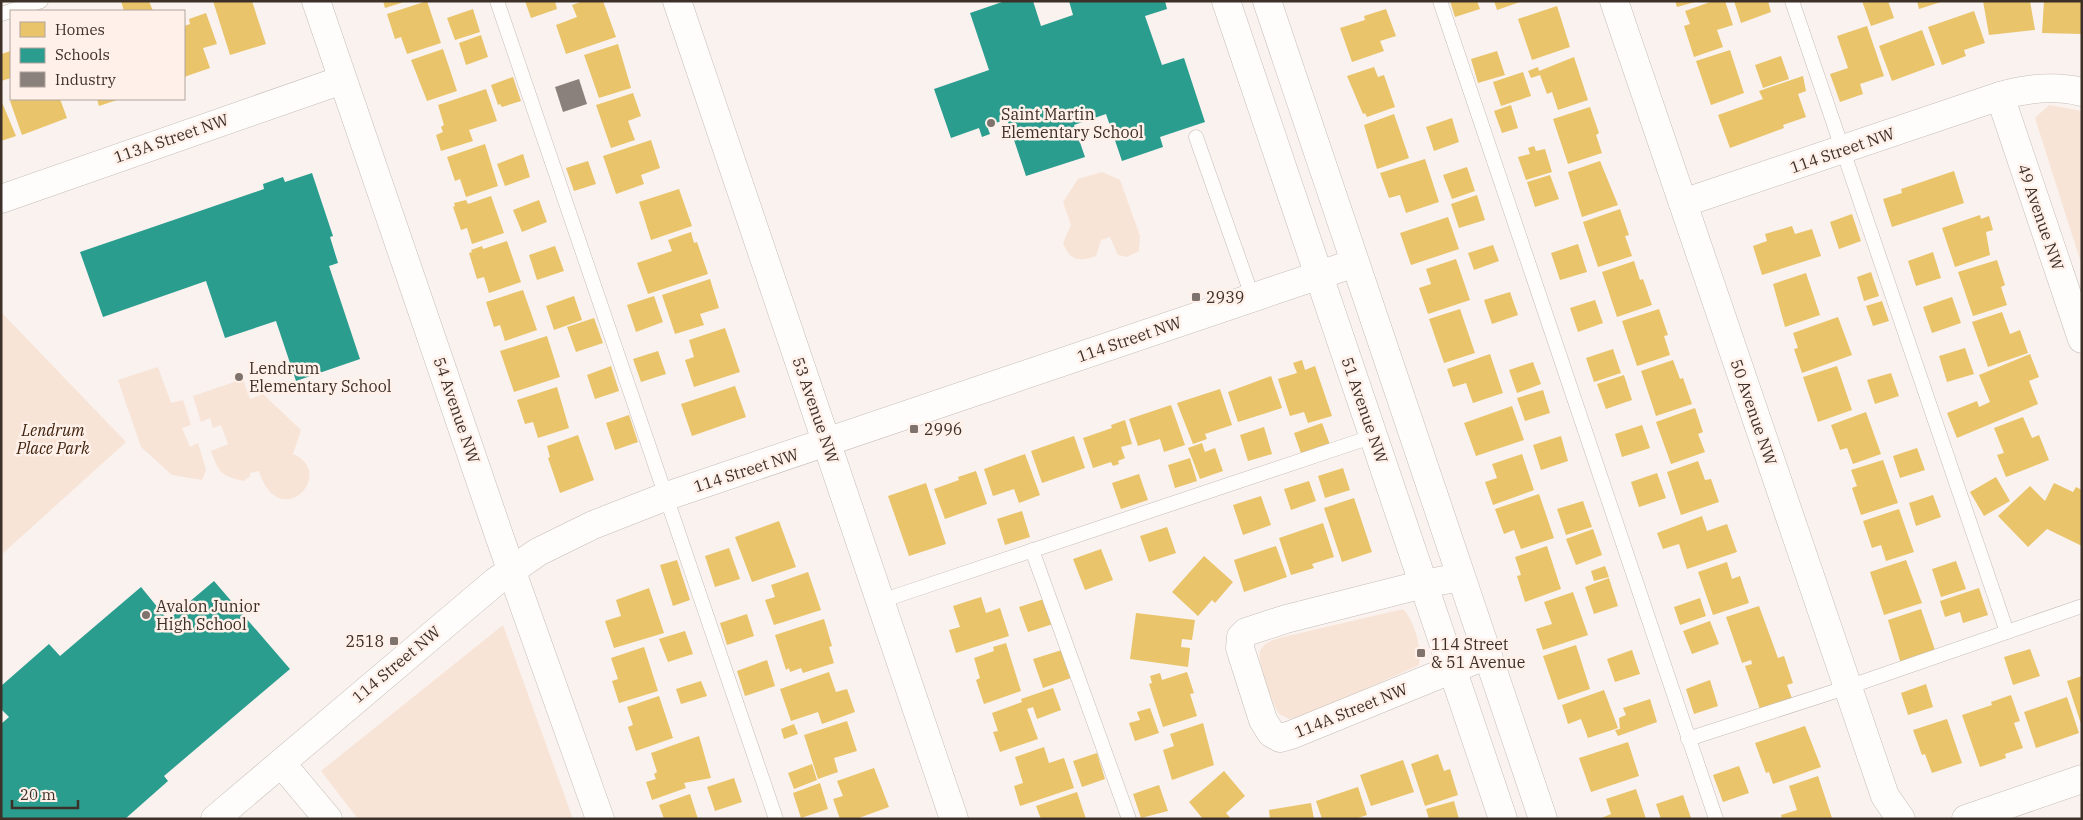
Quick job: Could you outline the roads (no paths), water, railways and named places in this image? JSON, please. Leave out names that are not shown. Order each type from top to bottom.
[{"type":"street","name":"54 Avenue NW","points":[[316,1],[600,819]]},
{"type":"street","name":"53 Avenue NW","points":[[677,1],[954,819]]},
{"type":"street","points":[[1267,1],[1543,819]]},
{"type":"street","name":"50 Avenue NW","points":[[1614,1],[1885,796],[1901,819]]},
{"type":"street","name":"51 Avenue NW","points":[[1231,3],[1319,274],[1503,819]]},
{"type":"street","name":"113A Street NW","points":[[1,199],[342,80]]},
{"type":"street","name":"114 Street NW","points":[[1683,203],[2000,96],[2027,90],[2058,89],[2082,92]]},
{"type":"street","name":"49 Avenue NW","points":[[2000,96],[2082,339]]},
{"type":"street","name":"114 Street NW","points":[[215,819],[478,594],[538,552],[593,525],[667,496],[1252,296],[1354,263]]},
{"type":"street","name":"114A Street NW","points":[[1460,577],[1424,584],[1286,619],[1246,632],[1241,637],[1240,648],[1263,720],[1271,733],[1280,738],[1291,735],[1487,655]]},
{"type":"street","points":[[280,763],[328,819]]},
{"type":"street","points":[[1966,819],[2082,780]]},
{"type":"lane","points":[[13,10],[40,1]]},
{"type":"lane","points":[[497,1],[776,819]]},
{"type":"lane","points":[[1440,1],[1716,819]]},
{"type":"lane","points":[[1792,1],[2006,632]]},
{"type":"lane","points":[[1196,137],[1252,296]]},
{"type":"lane","points":[[881,601],[1374,436]]},
{"type":"lane","points":[[1032,550],[1129,819]]},
{"type":"lane","points":[[1688,739],[1848,687],[2082,606]]},
{"type":"place","name":"Saint Martin Elementary School","points":[[991,123]]},
{"type":"place","name":"2939","points":[[1196,297]]},
{"type":"place","name":"Lendrum Elementary School","points":[[239,377]]},
{"type":"place","name":"2996","points":[[914,429]]},
{"type":"place","name":"Avalon Junior High School","points":[[146,615]]},
{"type":"place","name":"2518","points":[[394,641]]},
{"type":"place","name":"114 Street & 51 Avenue","points":[[1421,653]]},
{"type":"park label","name":"Lendrum Place Park","points":[[53,439]]}]
